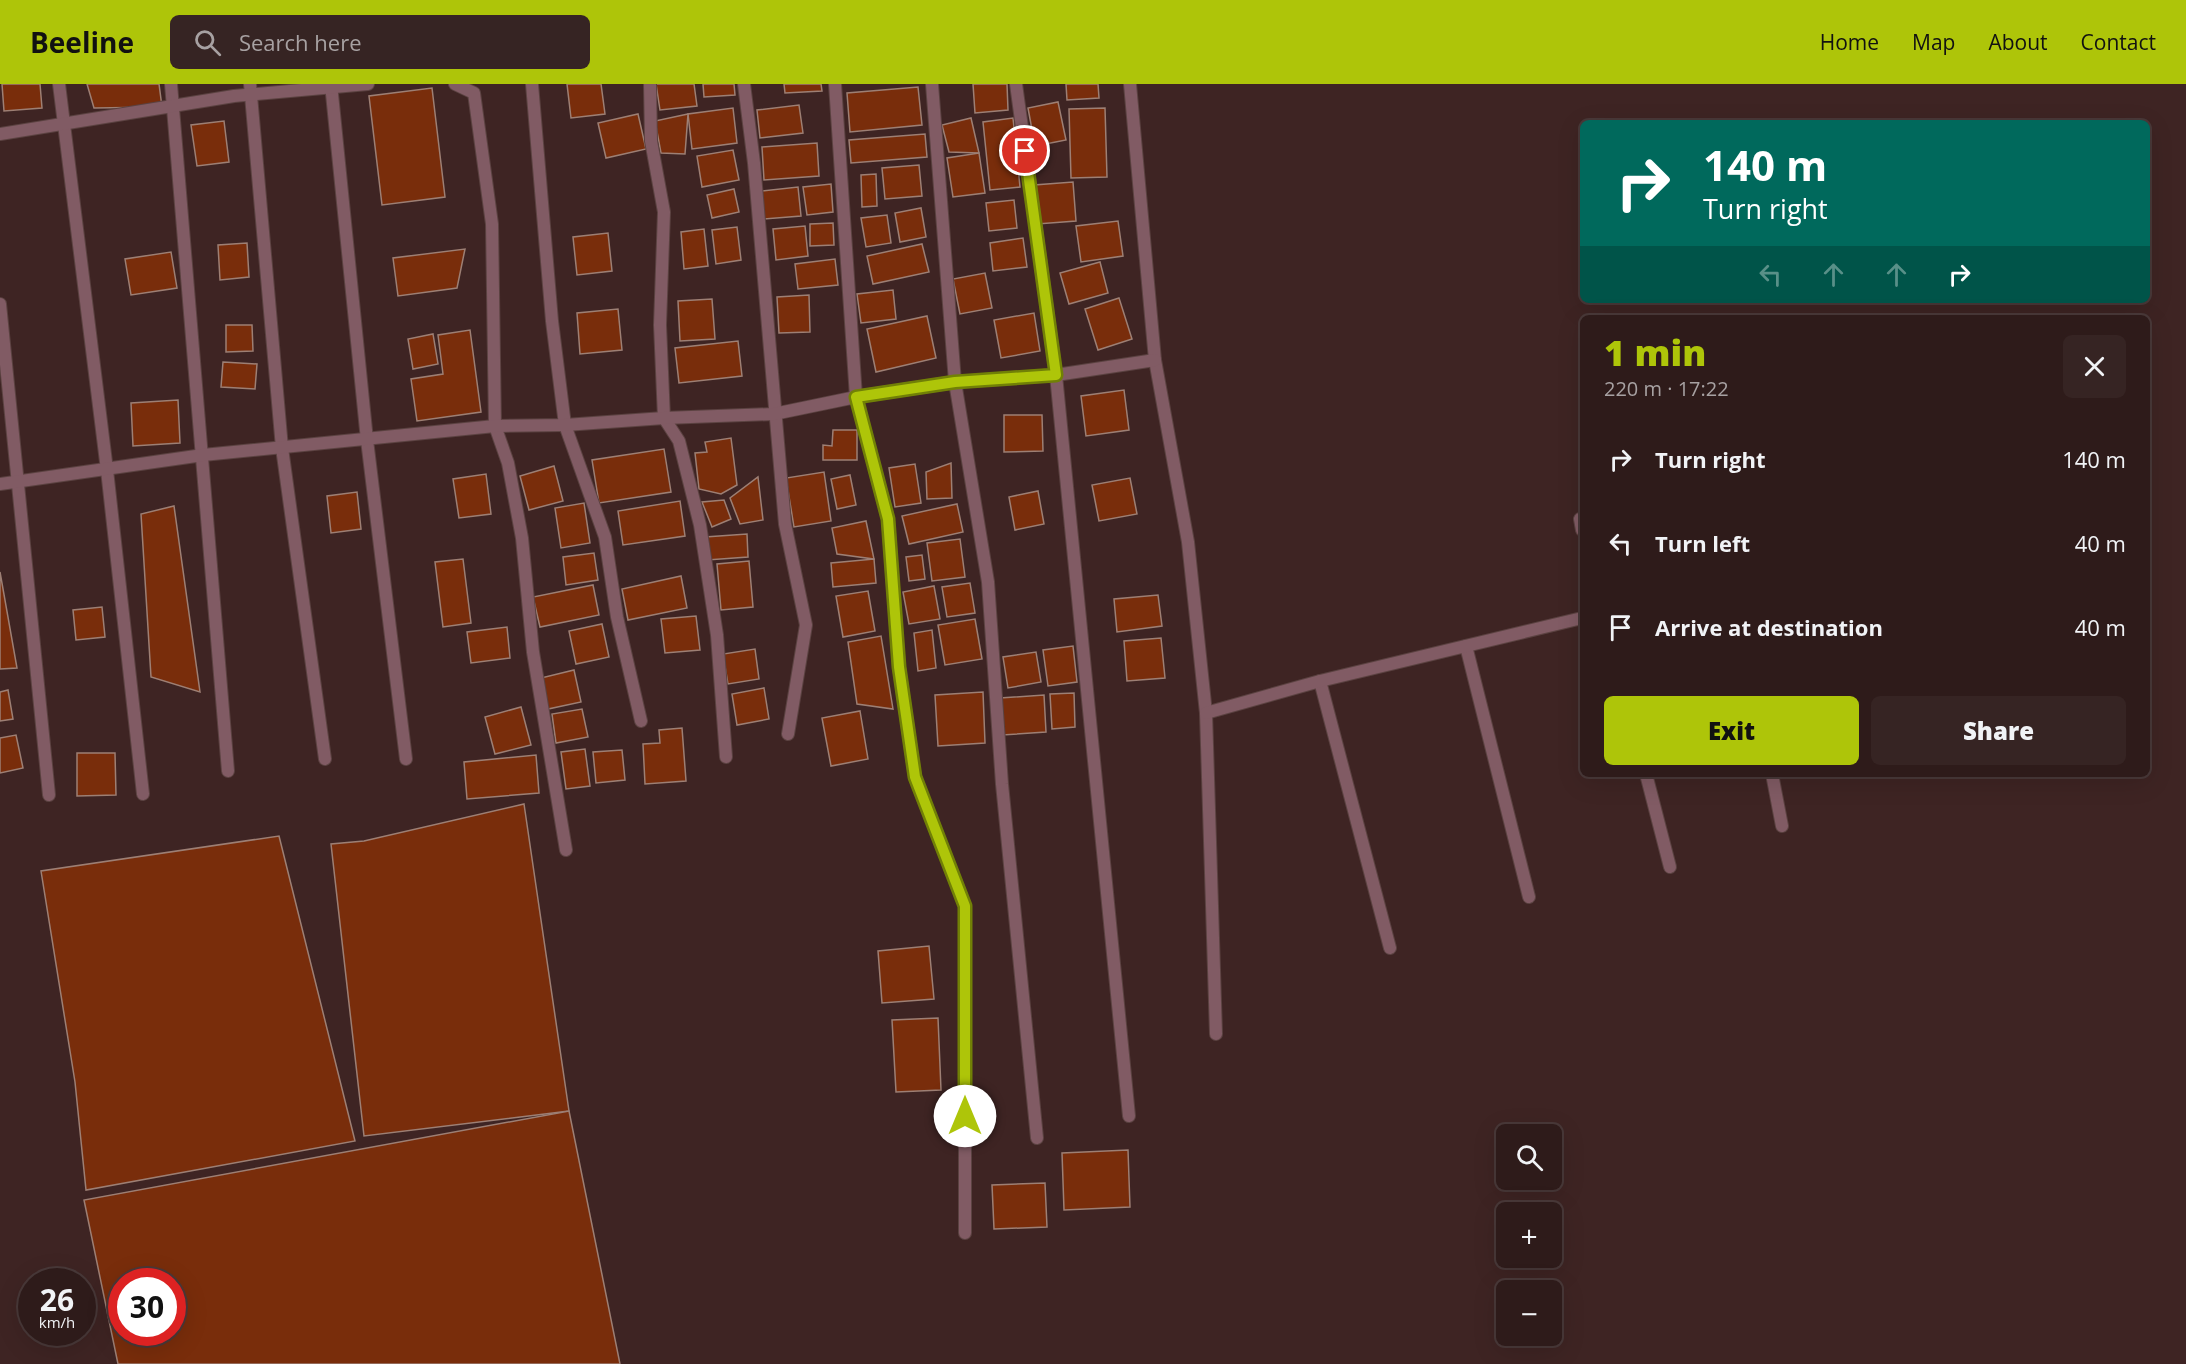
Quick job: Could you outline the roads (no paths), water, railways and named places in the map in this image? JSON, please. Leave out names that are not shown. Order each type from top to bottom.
[{"type":"street","points":[[59,84],[107,470],[143,794]]},
{"type":"street","points":[[171,84],[228,771]]},
{"type":"street","points":[[0,134],[173,105],[251,89],[368,84]]},
{"type":"street","points":[[455,84],[474,93],[492,224],[495,426],[508,463],[522,538],[532,652],[566,850]]},
{"type":"street","points":[[532,84],[552,321],[565,425],[605,537],[617,617],[641,722]]},
{"type":"street","points":[[650,84],[651,141],[664,212],[660,325],[664,418],[679,441],[700,525],[717,636],[726,757]]},
{"type":"street","points":[[744,84],[755,174],[785,524],[806,625],[788,734]]},
{"type":"street","points":[[835,84],[856,397],[888,519],[899,667],[915,777],[965,906],[965,1233]]},
{"type":"street","points":[[932,84],[955,382],[988,582],[1002,784],[1037,1138]]},
{"type":"street","points":[[1016,84],[1056,375],[1129,1116]]},
{"type":"street","points":[[1130,84],[1155,360],[1188,542],[1206,713],[1216,1034]]},
{"type":"street","points":[[331,86],[367,440],[406,759]]},
{"type":"street","points":[[251,89],[282,448],[325,759]]},
{"type":"street","points":[[0,304],[50,795]]},
{"type":"street","points":[[0,484],[203,455],[495,426],[565,425],[774,414],[856,397],[955,382],[1056,375],[1155,360]]},
{"type":"street","points":[[1206,713],[1320,681],[1580,618]]},
{"type":"street","points":[[1466,646],[1529,897]]},
{"type":"street","points":[[1320,681],[1390,948]]},
{"type":"street","points":[[1647,777],[1670,867]]},
{"type":"street","points":[[1773,777],[1782,826]]}]
